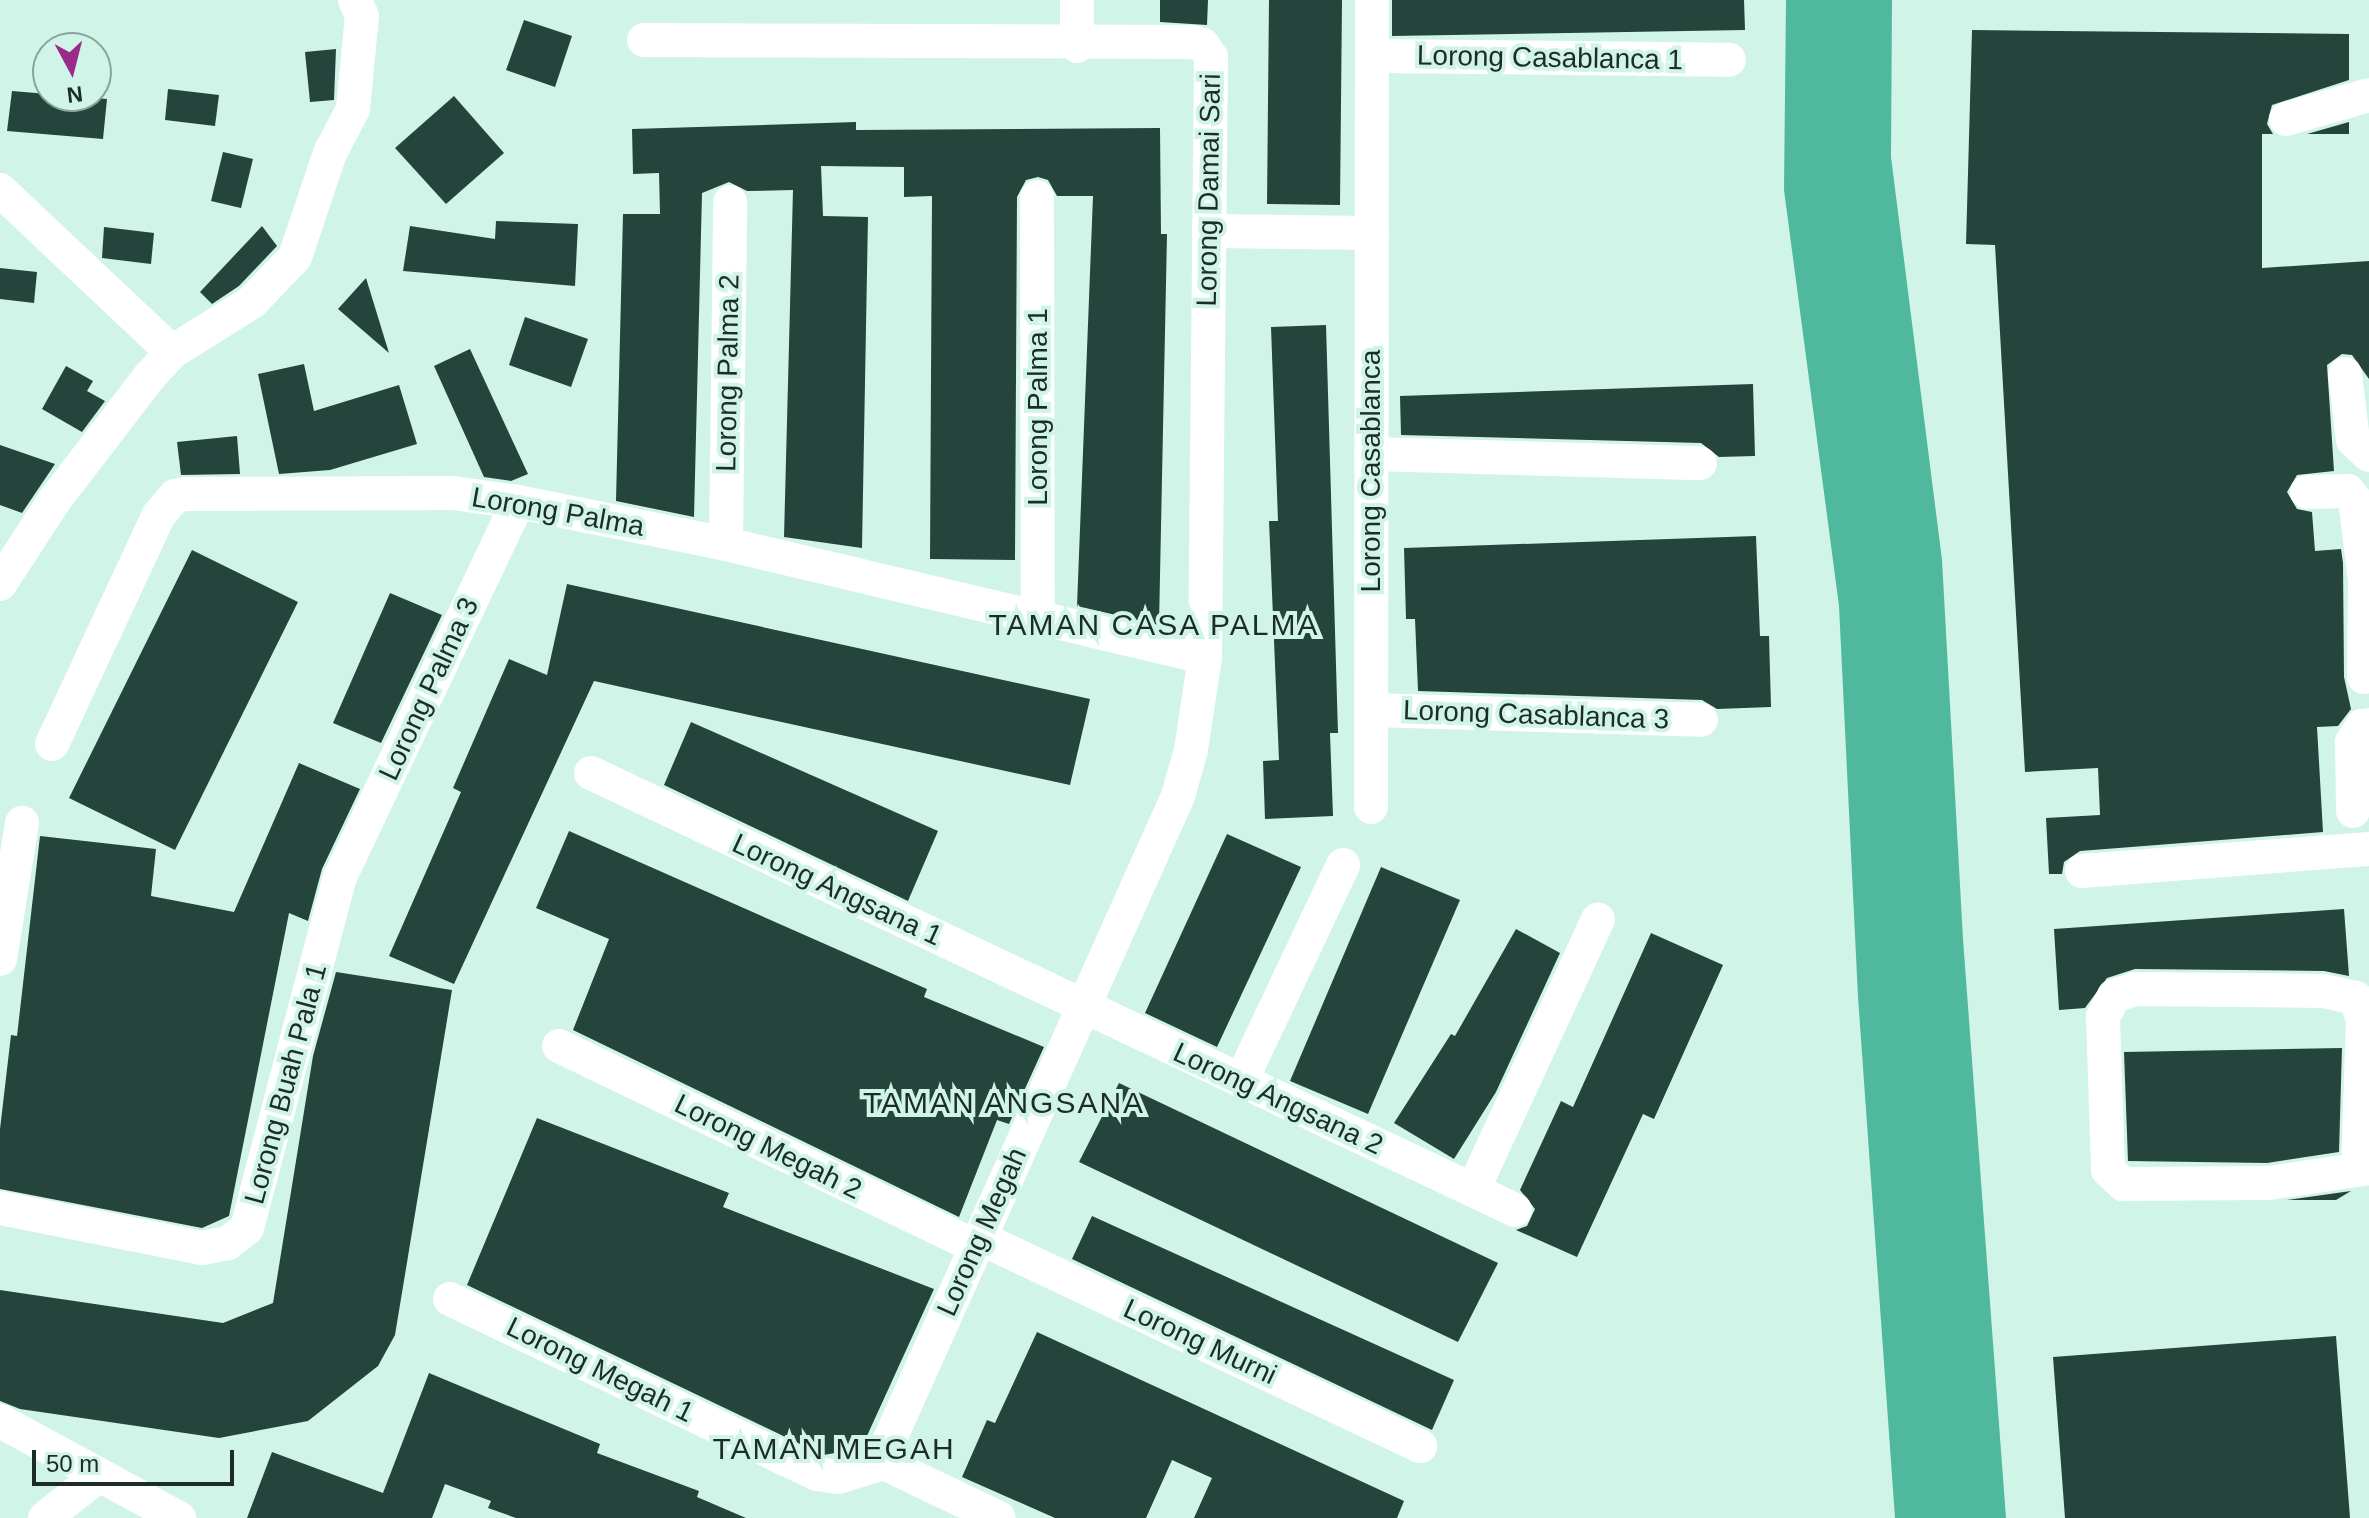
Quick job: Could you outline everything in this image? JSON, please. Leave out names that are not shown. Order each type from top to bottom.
[{"type":"street","points":[[0,584],[89,453],[172,352],[252,302],[295,257],[330,153],[353,109],[362,16],[355,0]]},
{"type":"street","points":[[1077,0],[1077,46]]},
{"type":"street","name":"Lorong Casablanca","points":[[1371,807],[1372,0]]},
{"type":"street","name":"Lorong Damai Sari","points":[[644,40],[1203,45],[1211,57],[1205,657]]},
{"type":"street","name":"Lorong Casablanca 1","points":[[1372,56],[1729,60]]},
{"type":"street","points":[[2286,119],[2369,95]]},
{"type":"street","points":[[0,190],[172,352]]},
{"type":"street","name":"Lorong Palma 1","points":[[1037,197],[1038,618]]},
{"type":"street","name":"Lorong Palma 2","points":[[726,544],[730,202]]},
{"type":"street","points":[[1209,231],[1372,233]]},
{"type":"street","points":[[2345,374],[2353,440],[2369,455]]},
{"type":"street","points":[[1371,454],[1700,463]]},
{"type":"street","points":[[2307,492],[2336,489],[2348,491],[2355,500],[2367,580],[2364,677]]},
{"type":"street","name":"Lorong Palma","points":[[52,744],[159,515],[175,496],[453,493],[518,502],[726,544],[1205,657]]},
{"type":"street","name":"Lorong Palma 3","points":[[340,877],[518,502]]},
{"type":"street","name":"Lorong Megah","points":[[884,1463],[978,1243],[1178,796],[1191,750],[1205,657]]},
{"type":"street","name":"Lorong Casablanca 3","points":[[1371,710],[1701,720]]},
{"type":"street","points":[[2353,811],[2352,742],[2362,726],[2369,725]]},
{"type":"street","name":"Lorong Angsana 1","points":[[591,773],[1083,1007]]},
{"type":"street","points":[[0,959],[22,823]]},
{"type":"street","points":[[2082,871],[2369,849]]},
{"type":"street","points":[[1241,1081],[1343,865]]},
{"type":"street","name":"Lorong Buah Pala 1","points":[[0,1208],[202,1248],[228,1243],[247,1228],[340,877]]},
{"type":"street","points":[[1473,1190],[1598,920]]},
{"type":"street","points":[[2135,989],[2324,991],[2356,998],[2363,1021],[2364,1169],[2269,1183],[2123,1184],[2108,1170],[2106,1140],[2103,1017],[2114,996],[2135,989]]},
{"type":"street","name":"Lorong Angsana 2","points":[[1083,1007],[1515,1210]]},
{"type":"street","name":"Lorong Megah 2","points":[[559,1046],[978,1243]]},
{"type":"street","name":"Lorong Murni","points":[[978,1243],[1420,1446]]},
{"type":"street","name":"Lorong Megah 1","points":[[450,1299],[817,1474],[850,1475],[884,1463]]},
{"type":"street","points":[[0,1421],[179,1518]]},
{"type":"street","points":[[884,1463],[999,1518]]},
{"type":"street","points":[[45,1518],[98,1476]]},
{"type":"shaded area","points":[[1786,0],[1892,0],[1891,157],[1942,560],[1963,939],[2006,1518],[1895,1518],[1858,997],[1839,606],[1784,190]]},
{"type":"building","points":[[1160,0],[1208,0],[1207,25],[1160,22]]},
{"type":"building","points":[[1269,0],[1342,0],[1340,205],[1267,204]]},
{"type":"building","points":[[1392,0],[1744,0],[1745,30],[1392,36]]},
{"type":"building","points":[[524,20],[572,36],[555,87],[506,70]]},
{"type":"building","points":[[1972,30],[2349,34],[2349,80],[2272,105],[2267,124],[2273,134],[2262,134],[2262,268],[2369,261],[2369,379],[2352,355],[2342,354],[2327,365],[2334,471],[2297,475],[2287,492],[2297,509],[2312,512],[2315,551],[2341,549],[2343,563],[2344,677],[2351,709],[2338,726],[2317,727],[2323,832],[2080,851],[2064,862],[2062,874],[2049,874],[2046,818],[2100,815],[2098,768],[2025,772],[1995,245],[1966,244]]},
{"type":"building","points":[[336,49],[334,100],[310,102],[305,52]]},
{"type":"building","points":[[168,89],[219,95],[215,126],[165,120]]},
{"type":"building","points":[[12,91],[32,93],[32,112],[106,112],[103,139],[7,131]]},
{"type":"building","points":[[454,96],[504,153],[446,204],[395,148]]},
{"type":"building","points":[[856,122],[856,130],[1160,128],[1161,234],[1167,234],[1159,625],[1077,606],[1093,196],[1057,196],[1048,180],[1038,177],[1026,180],[1017,197],[1015,560],[930,559],[932,196],[904,197],[904,167],[821,166],[823,216],[868,217],[862,548],[784,537],[793,190],[747,191],[729,182],[702,193],[694,517],[616,501],[623,214],[660,214],[659,173],[633,174],[632,129]]},
{"type":"building","points":[[2349,122],[2349,134],[2307,134]]},
{"type":"building","points":[[223,152],[253,159],[241,208],[211,201]]},
{"type":"building","points":[[496,221],[578,224],[575,286],[403,271],[410,226],[495,239]]},
{"type":"building","points":[[262,226],[277,246],[239,286],[212,304],[200,292]]},
{"type":"building","points":[[104,227],[154,233],[151,264],[102,258]]},
{"type":"building","points":[[0,268],[37,272],[34,303],[0,299]]},
{"type":"building","points":[[366,278],[389,353],[338,309]]},
{"type":"building","points":[[525,317],[588,339],[571,387],[509,365]]},
{"type":"building","points":[[1326,325],[1338,733],[1330,733],[1333,816],[1265,819],[1263,761],[1279,760],[1269,521],[1278,521],[1271,327]]},
{"type":"building","points":[[470,349],[528,474],[511,481],[484,477],[434,366]]},
{"type":"building","points":[[304,364],[314,411],[399,385],[417,444],[330,470],[279,474],[258,374]]},
{"type":"building","points":[[66,366],[93,381],[87,391],[105,401],[82,432],[42,409]]},
{"type":"building","points":[[1753,384],[1755,456],[1719,457],[1701,443],[1401,435],[1400,396]]},
{"type":"building","points":[[237,436],[240,474],[181,475],[177,442]]},
{"type":"building","points":[[0,445],[55,464],[22,513],[0,505]]},
{"type":"building","points":[[1756,536],[1760,636],[1769,636],[1771,707],[1717,709],[1702,700],[1418,691],[1415,619],[1406,619],[1404,548]]},
{"type":"building","points":[[192,550],[298,602],[175,850],[69,798]]},
{"type":"building","points":[[567,584],[1090,699],[1070,785],[594,681],[454,984],[389,956],[461,792],[453,788],[509,659],[547,675]]},
{"type":"building","points":[[390,593],[442,615],[381,743],[333,723]]},
{"type":"building","points":[[691,722],[938,831],[908,901],[664,785]]},
{"type":"building","points":[[299,763],[360,789],[322,869],[308,921],[289,913],[229,1216],[202,1228],[0,1189],[0,1129],[11,1035],[17,1036],[40,836],[156,849],[151,896],[234,912]]},
{"type":"building","points":[[569,831],[927,989],[924,997],[1044,1047],[1009,1124],[997,1120],[959,1217],[573,1030],[609,939],[536,908]]},
{"type":"building","points":[[1227,834],[1301,867],[1217,1047],[1145,1013]]},
{"type":"building","points":[[1381,867],[1460,900],[1368,1114],[1290,1081]]},
{"type":"building","points":[[2344,909],[2349,976],[2324,971],[2135,969],[2107,978],[2085,1008],[2059,1010],[2054,929]]},
{"type":"building","points":[[1516,929],[1560,953],[1496,1092],[1454,1159],[1394,1123],[1451,1034],[1455,1036]]},
{"type":"building","points":[[1651,933],[1723,965],[1654,1119],[1643,1114],[1577,1257],[1516,1230],[1527,1226],[1535,1209],[1520,1190],[1561,1101],[1573,1107]]},
{"type":"building","points":[[336,972],[452,990],[395,1335],[378,1366],[308,1421],[219,1438],[20,1409],[0,1401],[0,1290],[223,1323],[273,1303],[313,1056]]},
{"type":"building","points":[[2342,1048],[2339,1152],[2267,1163],[2128,1161],[2124,1052]]},
{"type":"building","points":[[1119,1083],[1498,1263],[1458,1342],[1079,1162]]},
{"type":"building","points":[[537,1118],[729,1193],[723,1207],[934,1289],[861,1449],[823,1455],[467,1285]]},
{"type":"building","points":[[2351,1191],[2336,1200],[2287,1200]]},
{"type":"building","points":[[1092,1216],[1454,1380],[1432,1430],[1072,1259]]},
{"type":"building","points":[[1037,1332],[1404,1501],[1397,1518],[1194,1518],[1212,1478],[1172,1460],[1146,1518],[1055,1518],[962,1477],[987,1420],[995,1423]]},
{"type":"building","points":[[2336,1336],[2350,1518],[2065,1518],[2053,1357]]},
{"type":"building","points":[[429,1373],[600,1444],[597,1453],[699,1491],[697,1497],[746,1518],[516,1518],[488,1508],[491,1501],[445,1484],[432,1518],[247,1518],[272,1452],[383,1493]]},
{"type":"district","name":"TAMAN CASA PALMA","points":[[1154,625]]},
{"type":"district","name":"TAMAN ANGSANA","points":[[1004,1103]]},
{"type":"district","name":"TAMAN MEGAH","points":[[834,1449]]}]
